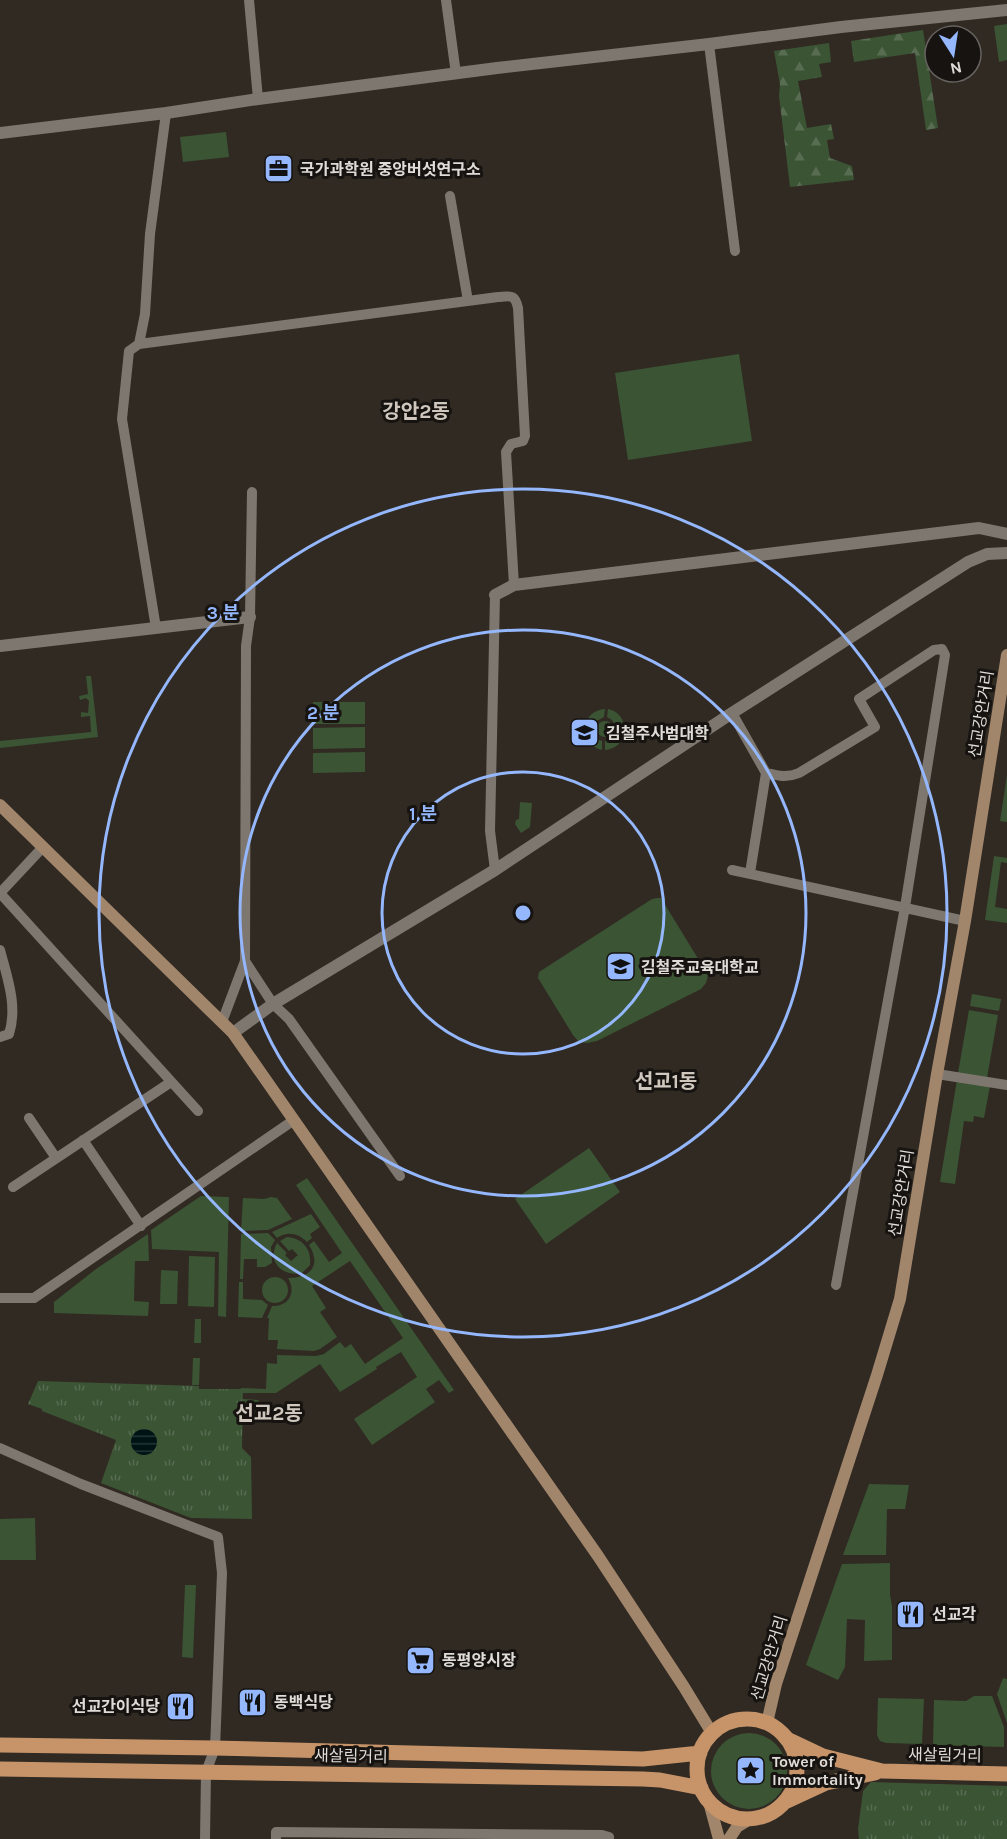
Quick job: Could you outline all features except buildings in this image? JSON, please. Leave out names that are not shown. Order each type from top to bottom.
[{"type":"main road","name":"선교강안거리","points":[[767,1723],[776,1684],[878,1375],[900,1299],[965,921],[1007,655]]},
{"type":"main road","points":[[0,805],[233,1032],[598,1556],[712,1733]]},
{"type":"main road","points":[[719,1839],[697,1770],[700,1753],[712,1733],[724,1724],[753,1719],[767,1723]]},
{"type":"main road","name":"새살림거리","points":[[767,1723],[787,1739],[823,1756],[882,1771],[1007,1774]]},
{"type":"main road","points":[[785,1802],[792,1791],[797,1764],[794,1751],[787,1739]]},
{"type":"main road","name":"새살림거리","points":[[0,1745],[643,1759],[700,1753]]},
{"type":"main road","name":"새살림거리","points":[[0,1770],[644,1779],[701,1788]]},
{"type":"main road","name":"새살림거리","points":[[750,1819],[763,1816],[785,1802],[826,1783],[882,1771]]},
{"type":"main road","points":[[709,1802],[722,1812],[750,1819]]},
{"type":"main road","points":[[729,1839],[737,1827],[750,1819]]},
{"type":"street","points":[[249,0],[258,99]]},
{"type":"street","points":[[446,0],[456,74]]},
{"type":"street","points":[[0,133],[456,74],[841,27],[1007,10]]},
{"type":"street","points":[[709,44],[735,251]]},
{"type":"street","points":[[140,344],[145,314],[150,234],[166,113]]},
{"type":"street","points":[[450,196],[468,301]]},
{"type":"street","points":[[156,628],[122,419],[129,351],[140,344],[513,296],[518,308],[525,436],[523,441],[512,444],[506,453],[514,585]]},
{"type":"street","points":[[222,1022],[244,961],[246,646],[250,617],[252,492]]},
{"type":"street","points":[[495,870],[490,831],[495,595],[514,585],[979,528],[1007,534]]},
{"type":"street","points":[[233,1032],[273,1004],[495,870],[732,713],[968,562],[987,554],[1007,553]]},
{"type":"street","points":[[0,646],[250,617]]},
{"type":"street","points":[[766,773],[783,777],[799,773],[875,727],[859,699],[934,650],[942,649],[945,655],[905,907],[836,1285]]},
{"type":"street","points":[[732,713],[766,773],[750,873]]},
{"type":"street","points":[[43,847],[0,893],[198,1111]]},
{"type":"street","points":[[732,870],[965,921]]},
{"type":"street","points":[[0,950],[12,997],[12,1024],[9,1034],[0,1037]]},
{"type":"street","points":[[244,961],[273,1004],[289,1018],[400,1176]]},
{"type":"street","points":[[937,1074],[1007,1086]]},
{"type":"street","points":[[13,1187],[171,1082]]},
{"type":"street","points":[[29,1118],[56,1158]]},
{"type":"street","points":[[0,1298],[34,1298],[294,1120]]},
{"type":"street","points":[[83,1140],[141,1226]]},
{"type":"street","points":[[0,1448],[81,1484],[218,1537],[222,1573],[215,1748],[206,1772],[205,1839]]},
{"type":"street","points":[[276,1839],[276,1832],[602,1834],[609,1839]]},
{"type":"green space","points":[[1007,24],[1007,60],[999,62],[994,26]]},
{"type":"green space","points":[[923,30],[923,84],[931,84],[938,128],[926,130],[915,53],[854,62],[851,41]]},
{"type":"green space","points":[[829,43],[831,62],[819,64],[822,77],[798,81],[807,128],[831,124],[834,139],[827,140],[830,158],[852,166],[854,180],[790,187],[779,96],[780,84],[774,51]]},
{"type":"green space","points":[[226,132],[229,157],[183,162],[180,137]]},
{"type":"green space","points":[[739,354],[752,441],[628,460],[615,373]]},
{"type":"green space","points":[[86,676],[91,676],[98,737],[0,748],[0,741],[91,732],[90,716],[81,717],[81,712],[88,713],[89,701],[86,698],[80,700],[79,696],[88,694]]},
{"type":"green space","points":[[313,702],[365,702],[365,724],[313,724]]},
{"type":"green space","points":[[605,709],[604,717],[595,722],[593,727],[584,727],[592,714]]},
{"type":"green space","points":[[608,709],[620,716],[625,729],[617,729],[612,720],[607,717]]},
{"type":"green space","points":[[605,721],[613,729],[605,737],[597,729]]},
{"type":"green space","points":[[365,727],[365,748],[313,749],[313,728]]},
{"type":"green space","points":[[584,729],[593,730],[597,739],[602,741],[602,750],[589,742]]},
{"type":"green space","points":[[617,732],[625,732],[620,742],[615,747],[605,750],[605,741],[611,740]]},
{"type":"green space","points":[[365,752],[365,772],[313,773],[313,753]]},
{"type":"green space","points":[[1007,775],[1007,822],[1000,821]]},
{"type":"green space","points":[[520,802],[532,803],[530,827],[521,833],[515,824],[519,819]]},
{"type":"green space","points":[[994,856],[1007,858],[1007,863],[1001,862],[995,907],[1007,909],[1007,923],[985,920]]},
{"type":"green space","points":[[661,898],[708,975],[706,983],[701,989],[597,1041],[579,1042],[538,978],[539,972],[652,899]]},
{"type":"green space","points":[[972,994],[1001,999],[999,1011],[970,1006]]},
{"type":"green space","points":[[969,1010],[998,1015],[987,1078],[958,1073]]},
{"type":"green space","points":[[957,1080],[990,1086],[984,1118],[974,1116],[973,1122],[964,1121],[955,1184],[940,1182]]},
{"type":"green space","points":[[589,1148],[620,1192],[546,1244],[515,1199]]},
{"type":"green space","points":[[307,1178],[454,1390],[449,1393],[439,1380],[426,1389],[435,1402],[372,1445],[354,1419],[417,1377],[401,1352],[340,1392],[320,1364],[276,1393],[240,1393],[241,1388],[266,1389],[267,1363],[277,1364],[277,1355],[316,1356],[324,1354],[340,1342],[345,1348],[351,1344],[365,1364],[403,1338],[350,1261],[312,1286],[326,1308],[320,1312],[337,1337],[314,1351],[277,1349],[278,1340],[268,1340],[269,1318],[267,1318],[272,1306],[283,1304],[291,1294],[292,1289],[288,1278],[308,1273],[314,1265],[313,1252],[309,1245],[314,1241],[329,1262],[342,1253],[296,1185]]},
{"type":"green space","points":[[201,1196],[229,1197],[226,1317],[218,1316],[219,1252],[152,1249],[151,1230]]},
{"type":"green space","points":[[243,1198],[277,1198],[292,1219],[268,1230],[241,1231]]},
{"type":"green space","points":[[311,1214],[320,1227],[310,1234],[312,1238],[307,1242],[293,1234],[285,1234],[277,1238],[272,1232]]},
{"type":"green space","points":[[268,1233],[275,1240],[271,1247],[272,1263],[265,1267],[257,1267],[257,1259],[244,1259],[243,1279],[240,1279],[241,1234]]},
{"type":"green space","points":[[148,1234],[149,1261],[135,1261],[134,1301],[149,1302],[148,1316],[54,1313],[54,1302],[96,1269]]},
{"type":"green space","points":[[287,1237],[301,1242],[308,1249],[310,1265],[302,1273],[288,1273],[278,1267],[275,1262],[274,1250],[277,1243],[291,1261],[298,1255],[292,1249],[289,1251],[280,1241]]},
{"type":"green space","points":[[189,1256],[215,1257],[214,1307],[188,1306]]},
{"type":"green space","points":[[161,1270],[178,1271],[177,1304],[160,1304]]},
{"type":"green space","points":[[275,1277],[284,1281],[288,1290],[284,1299],[275,1303],[266,1299],[262,1290],[266,1281]]},
{"type":"green space","points":[[239,1282],[243,1282],[243,1299],[262,1300],[268,1305],[262,1318],[238,1317]]},
{"type":"green space","points":[[195,1319],[201,1319],[201,1343],[194,1343]]},
{"type":"green space","points":[[193,1358],[200,1358],[199,1385],[192,1385]]},
{"type":"green space","points":[[38,1381],[243,1389],[242,1448],[251,1457],[252,1519],[191,1518],[101,1483],[116,1440],[28,1404]]},
{"type":"green space","points":[[243,1399],[258,1400],[264,1407],[242,1422]]},
{"type":"green space","points":[[869,1484],[909,1485],[905,1509],[887,1509],[886,1555],[843,1555]]},
{"type":"green space","points":[[35,1518],[36,1560],[0,1560],[0,1519]]},
{"type":"green space","points":[[890,1563],[892,1660],[864,1661],[865,1620],[847,1619],[845,1667],[838,1680],[806,1665],[842,1564]]},
{"type":"green space","points":[[185,1585],[196,1585],[193,1658],[182,1657]]},
{"type":"green space","points":[[1003,1678],[1007,1679],[1007,1723],[997,1694]]},
{"type":"green space","points":[[974,1696],[992,1696],[1004,1727],[1004,1747],[933,1745],[934,1700],[966,1701]]},
{"type":"green space","points":[[878,1698],[924,1699],[922,1744],[880,1741],[877,1735]]},
{"type":"green space","points":[[742,1733],[756,1733],[770,1739],[781,1750],[787,1764],[784,1786],[776,1798],[756,1809],[742,1809],[728,1803],[717,1792],[711,1778],[711,1764],[717,1750],[728,1739]]},
{"type":"green space","points":[[871,1782],[1007,1786],[1007,1839],[859,1839],[858,1829],[863,1791]]},
{"type":"shaded area","points":[[144,1429],[153,1433],[157,1442],[153,1451],[144,1455],[135,1451],[131,1442],[135,1433]]},
{"type":"place","name":"국가과학원 중앙버섯연구소","points":[[279,169]]},
{"type":"place","name":"김철주사범대학","points":[[585,733]]},
{"type":"place","name":"김철주교육대학교","points":[[620,967]]},
{"type":"place","name":"선교각","points":[[911,1614]]},
{"type":"place","name":"동평양시장","points":[[421,1660]]},
{"type":"place","name":"동백식당","points":[[253,1702]]},
{"type":"place","name":"선교간이식당","points":[[181,1706]]},
{"type":"place","name":"Tower of Immortality","points":[[751,1770]]},
{"type":"district","name":"강안2동","points":[[416,411]]},
{"type":"district","name":"선교1동","points":[[666,1081]]},
{"type":"district","name":"선교2동","points":[[269,1413]]}]
